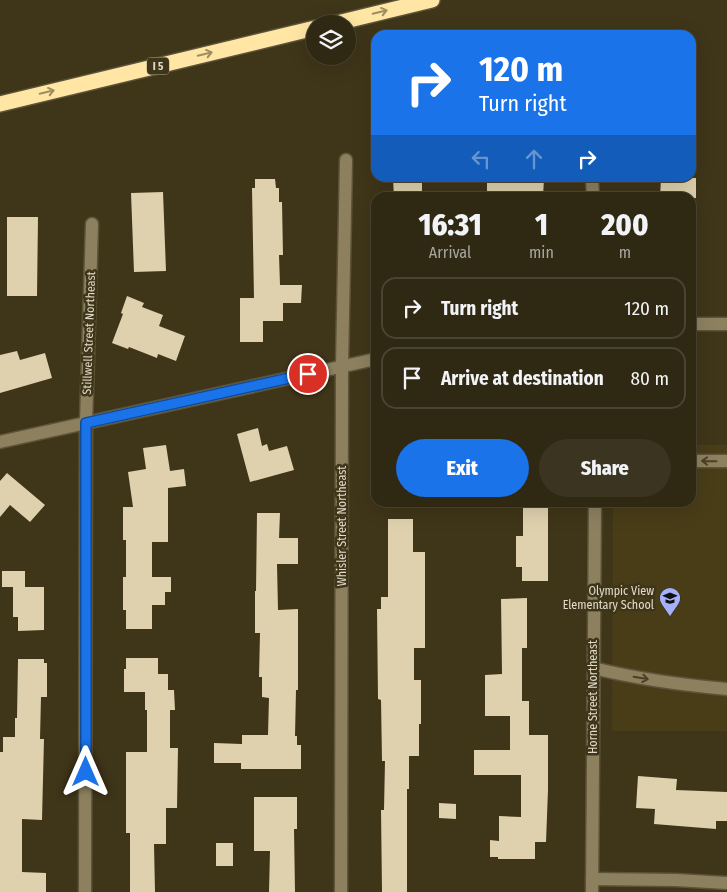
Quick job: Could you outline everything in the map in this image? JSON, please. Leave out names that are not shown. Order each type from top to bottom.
[{"type":"highway","points":[[356,18],[432,0]]},
{"type":"highway","name":"I 5","points":[[0,104],[306,30]]},
{"type":"street","name":"Whisler Street Northeast","points":[[341,892],[342,366],[346,160]]},
{"type":"street","name":"Stillwell Street Northeast","points":[[85,892],[86,423],[92,224]]},
{"type":"street","points":[[696,324],[727,324]]},
{"type":"street","points":[[0,442],[371,360]]},
{"type":"street","points":[[696,461],[727,461]]},
{"type":"street","name":"Horne Street Northeast","points":[[592,892],[595,507]]},
{"type":"street","points":[[594,668],[684,685],[727,689]]},
{"type":"street","points":[[592,879],[727,883]]},
{"type":"shaded area","name":"Olympic View Elementary School","points":[[696,445],[727,445],[727,731],[612,731],[613,507],[696,507]]},
{"type":"building","points":[[255,179],[275,179],[276,188],[279,188],[279,202],[282,202],[283,255],[279,255],[280,285],[302,285],[301,303],[283,303],[283,321],[263,321],[263,342],[240,342],[240,298],[254,298],[252,188],[255,188]]},
{"type":"building","points":[[393,182],[422,182],[422,192],[394,192]]},
{"type":"building","points":[[487,182],[544,182],[543,192],[487,192]]},
{"type":"building","points":[[661,182],[696,182],[696,192],[660,192]]},
{"type":"building","points":[[163,192],[166,271],[134,272],[131,193]]},
{"type":"building","points":[[7,217],[38,217],[37,296],[7,296]]},
{"type":"building","points":[[127,296],[144,303],[142,307],[163,315],[159,326],[185,336],[176,361],[158,354],[157,358],[129,347],[128,349],[112,343],[123,314],[121,313]]},
{"type":"building","points":[[17,351],[20,360],[45,353],[52,378],[0,393],[0,355]]},
{"type":"building","points":[[258,428],[262,446],[267,444],[269,451],[287,446],[294,470],[250,482],[237,434]]},
{"type":"building","points":[[166,445],[170,471],[184,469],[186,486],[168,488],[168,542],[152,542],[152,577],[171,577],[171,592],[165,592],[165,605],[152,605],[152,629],[126,629],[126,610],[123,610],[123,577],[126,577],[126,540],[123,540],[123,507],[133,507],[128,472],[146,469],[143,448]]},
{"type":"building","points":[[7,473],[45,505],[30,522],[10,505],[0,517],[0,481]]},
{"type":"building","points":[[523,507],[548,507],[548,581],[522,581],[522,567],[516,567],[516,536],[523,536]]},
{"type":"building","points":[[257,513],[280,513],[279,538],[298,538],[298,564],[277,564],[278,610],[298,609],[298,690],[296,690],[295,736],[297,736],[297,745],[301,745],[301,769],[241,769],[241,763],[214,763],[214,743],[242,744],[242,735],[268,735],[269,698],[262,697],[262,677],[259,677],[260,633],[255,633]]},
{"type":"building","points":[[388,519],[413,519],[413,552],[425,552],[425,648],[414,648],[414,680],[421,680],[421,724],[419,724],[419,756],[409,756],[409,789],[407,789],[407,892],[382,892],[381,810],[384,810],[385,761],[382,761],[381,700],[378,699],[377,609],[381,609],[381,597],[388,597]]},
{"type":"building","points":[[2,571],[25,571],[25,587],[44,587],[44,630],[18,631],[18,617],[13,617],[13,587],[2,587]]},
{"type":"building","points":[[527,598],[527,648],[522,648],[522,701],[529,701],[529,735],[548,735],[546,842],[535,842],[535,859],[498,859],[498,857],[490,857],[490,840],[499,841],[499,816],[521,817],[521,775],[474,775],[474,750],[510,750],[510,716],[485,716],[485,675],[502,674],[501,599]]},
{"type":"building","points":[[126,658],[158,658],[158,674],[168,674],[168,690],[174,690],[175,710],[170,710],[170,748],[178,748],[177,808],[166,808],[166,844],[154,844],[155,892],[130,892],[130,833],[126,833],[126,752],[147,752],[147,710],[145,710],[145,692],[124,692]]},
{"type":"building","points":[[18,659],[44,659],[44,663],[47,663],[47,697],[41,697],[40,739],[44,739],[42,820],[22,819],[22,872],[46,873],[46,892],[0,892],[0,752],[3,752],[3,737],[15,737]]},
{"type":"building","points":[[638,776],[677,779],[676,790],[727,792],[727,821],[716,821],[716,829],[654,824],[655,809],[636,808]]},
{"type":"building","points":[[254,797],[297,797],[297,829],[294,829],[295,892],[269,892],[270,851],[254,851]]},
{"type":"building","points":[[439,803],[456,804],[456,819],[439,818]]},
{"type":"building","points":[[216,843],[233,843],[233,866],[216,866]]},
{"type":"place","name":"Olympic View Elementary School","points":[[670,617]]},
{"type":"route","points":[[86,772],[86,423],[308,374]]}]
